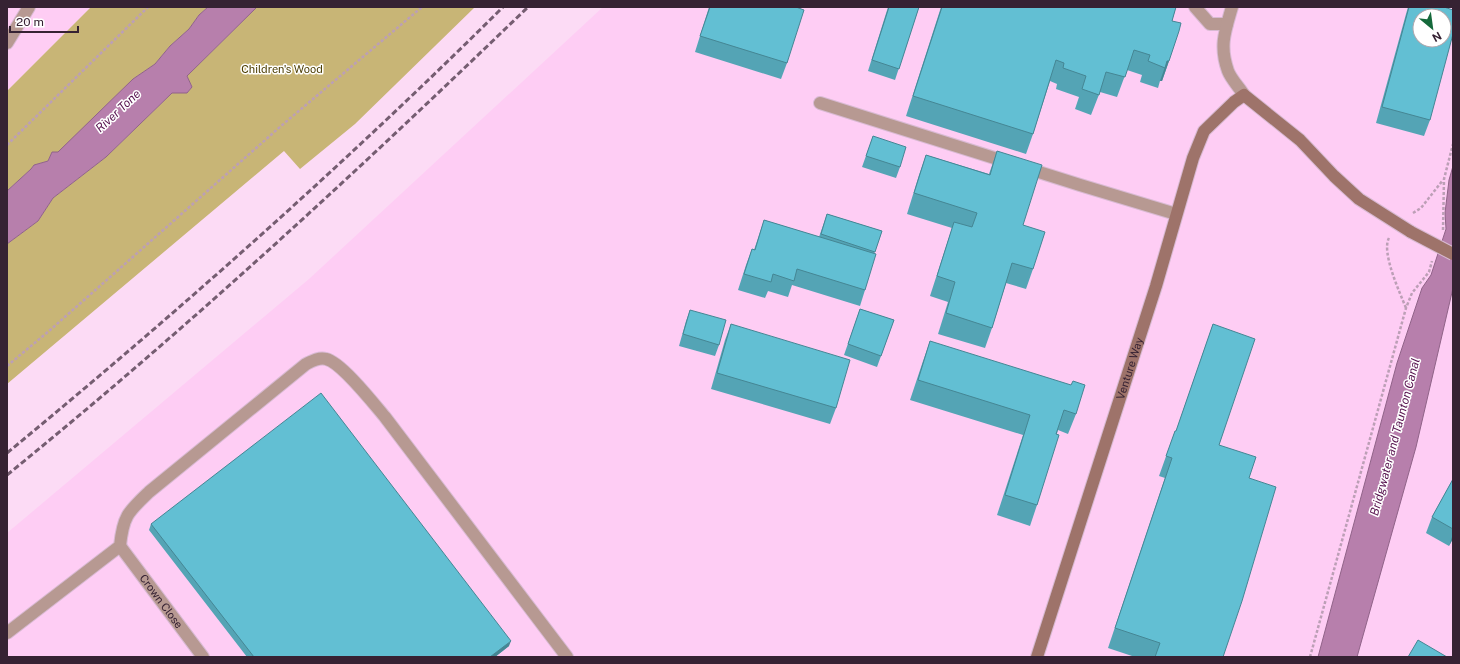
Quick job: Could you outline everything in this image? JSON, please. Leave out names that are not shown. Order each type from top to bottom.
[{"type":"street","points":[[7,42],[29,7]]},
{"type":"street","points":[[1195,7],[1210,24],[1227,24]]},
{"type":"street","points":[[1232,7],[1222,50],[1228,72],[1244,95],[1300,140],[1334,176],[1359,199],[1411,232],[1453,254]]},
{"type":"street","name":"Venture Way","points":[[1037,657],[1156,286],[1193,158],[1204,131],[1234,102],[1244,95]]},
{"type":"street","points":[[820,103],[1176,214]]},
{"type":"street","points":[[7,633],[120,546],[121,535],[129,510],[149,492],[306,364],[318,359],[326,359],[334,362],[355,382],[385,417],[566,657]]},
{"type":"street","name":"Crown Close","points":[[120,546],[203,657]]},
{"type":"path","points":[[7,145],[148,7]]},
{"type":"path","points":[[7,366],[55,326],[281,126],[422,7]]},
{"type":"path","points":[[1441,236],[1444,229],[1444,179],[1453,144]]},
{"type":"path","points":[[1310,657],[1406,308],[1412,293],[1429,272],[1434,257]]},
{"type":"shaded area","points":[[7,7],[91,7],[7,91]]},
{"type":"shaded area","points":[[603,7],[1453,7],[1453,657],[7,657],[7,533],[309,279]]},
{"type":"green space","points":[[91,7],[208,7],[199,15],[189,29],[170,46],[155,64],[133,79],[58,153],[52,152],[48,161],[34,165],[7,191],[7,91]]},
{"type":"green space","name":"Children's Wood","points":[[257,7],[475,7],[355,124],[300,169],[284,151],[7,384],[7,244],[38,221],[53,198],[106,157],[172,93],[187,93],[192,87],[187,76]]},
{"type":"water","name":"River Tone","points":[[208,7],[257,7],[187,76],[192,87],[187,93],[172,93],[106,157],[53,198],[38,221],[7,244],[7,191],[34,165],[48,161],[52,152],[58,152],[133,79],[155,64],[170,46],[189,29],[199,15]]},
{"type":"water","name":"Bridgwater and Taunton Canal","points":[[1453,166],[1453,288],[1416,447],[1357,657],[1318,657],[1397,363],[1422,288],[1431,275],[1446,229],[1445,213],[1449,180]]},
{"type":"building","points":[[710,7],[796,7],[804,10],[787,63],[700,36]]},
{"type":"building","points":[[889,7],[919,7],[899,69],[872,60]]},
{"type":"building","points":[[942,7],[1176,7],[1172,21],[1181,23],[1169,61],[1167,61],[1165,68],[1148,61],[1150,55],[1134,50],[1125,77],[1106,72],[1099,95],[1082,89],[1086,76],[1063,68],[1064,63],[1056,60],[1033,134],[913,96]]},
{"type":"building","points":[[1409,7],[1447,8],[1412,8],[1412,48],[1449,48],[1430,120],[1382,107]]},
{"type":"building","points":[[1452,10],[1453,10],[1452,38]]},
{"type":"building","points":[[873,136],[906,147],[900,167],[866,156]]},
{"type":"building","points":[[997,151],[1042,165],[1023,225],[1045,232],[1033,269],[1012,263],[992,328],[946,313],[955,282],[937,276],[954,222],[972,227],[977,213],[914,193],[926,155],[990,175]]},
{"type":"building","points":[[827,214],[882,231],[875,252],[821,234]]},
{"type":"building","points":[[764,220],[876,254],[865,290],[797,269],[794,281],[773,274],[771,282],[744,274],[752,249],[755,250]]},
{"type":"building","points":[[860,309],[894,320],[881,356],[848,344]]},
{"type":"building","points":[[690,310],[726,320],[719,345],[683,334]]},
{"type":"building","points":[[731,324],[850,360],[836,408],[717,373]]},
{"type":"building","points":[[1213,324],[1255,339],[1219,445],[1256,457],[1249,478],[1276,487],[1242,601],[1223,657],[1155,657],[1160,643],[1115,628],[1172,458],[1166,456]]},
{"type":"building","points":[[930,341],[1071,385],[1073,381],[1085,385],[1076,414],[1064,410],[1056,434],[1059,435],[1037,505],[1005,495],[1030,415],[918,380]]},
{"type":"building","points":[[321,393],[511,641],[490,657],[254,657],[151,524]]},
{"type":"building","points":[[1453,479],[1453,529],[1432,517]]},
{"type":"building","points":[[1418,640],[1447,657],[1408,657]]},
{"type":"railway","points":[[7,453],[135,346],[260,236],[383,123],[503,7]]},
{"type":"railway","points":[[7,475],[141,363],[272,247],[337,188],[528,7]]}]
